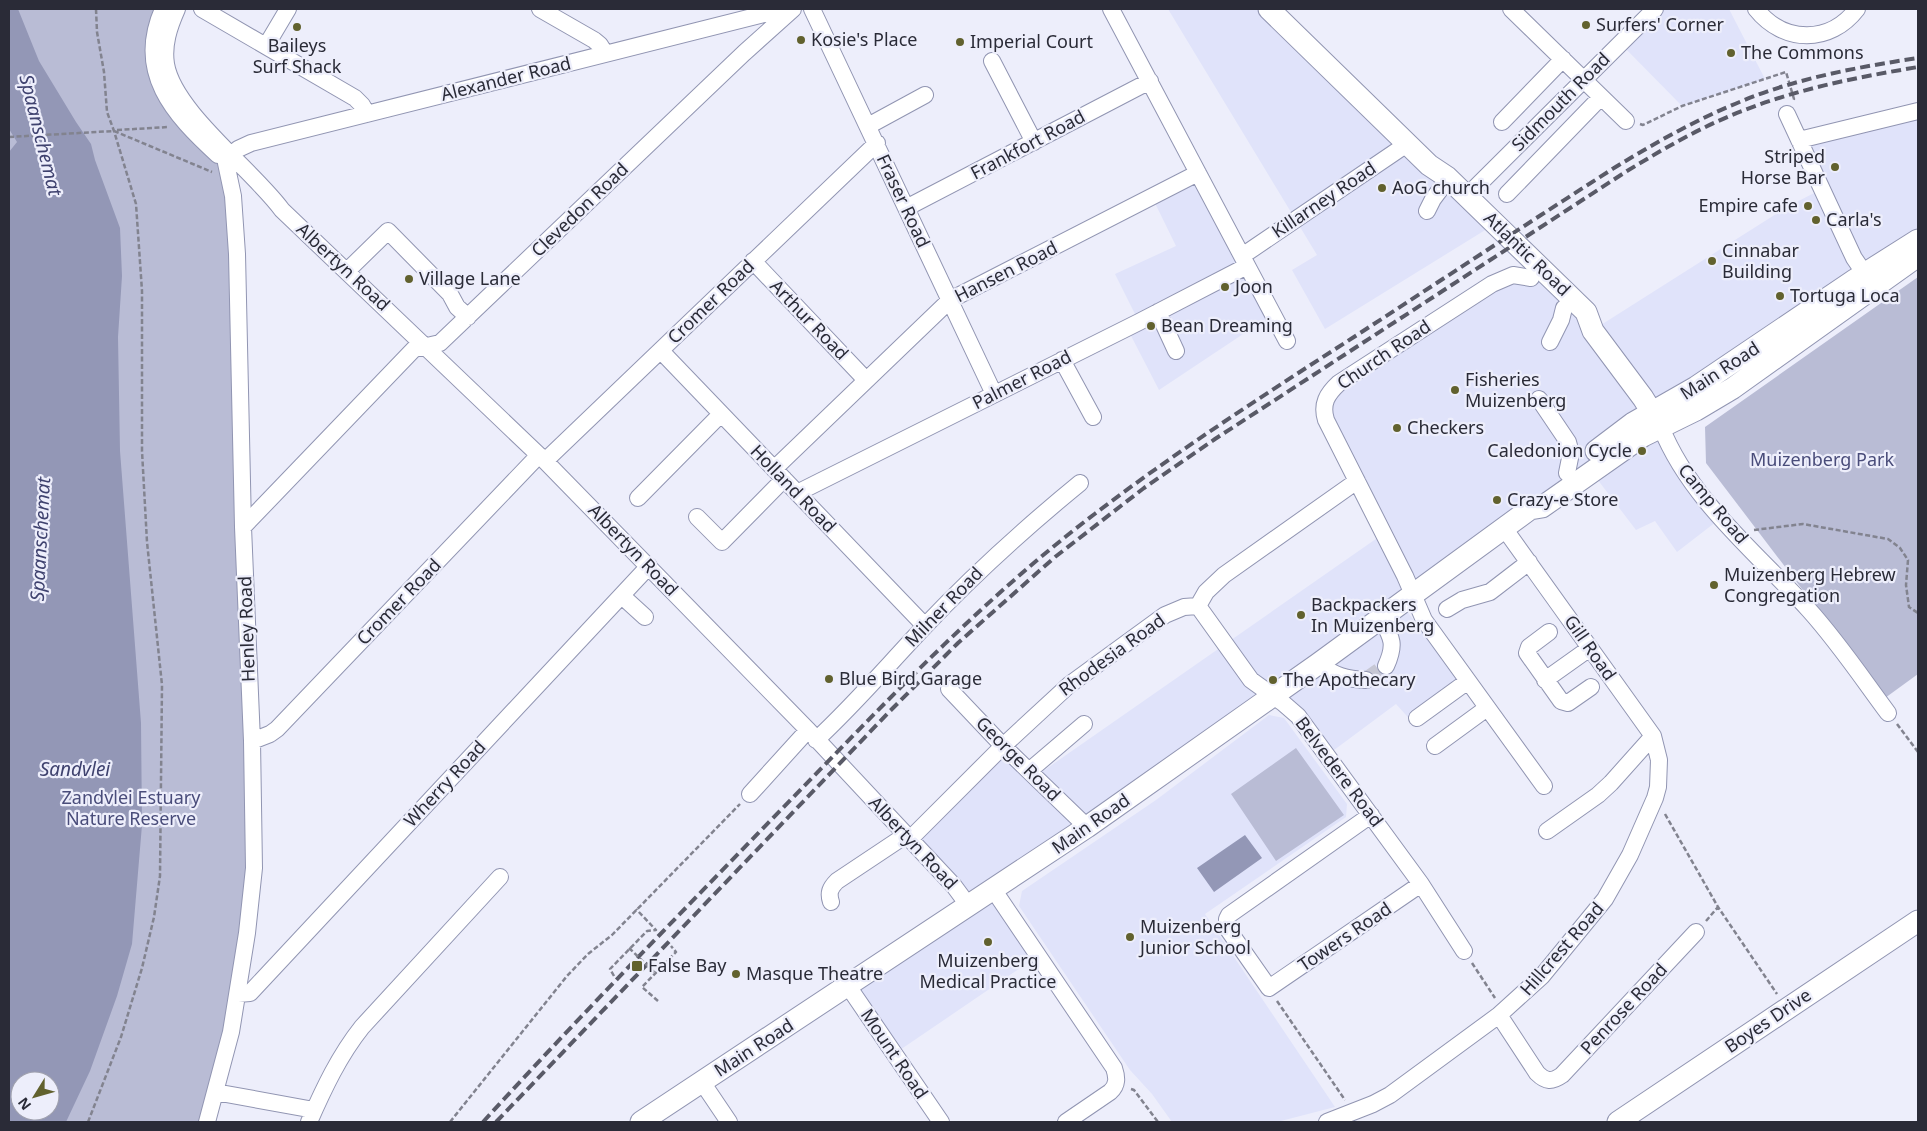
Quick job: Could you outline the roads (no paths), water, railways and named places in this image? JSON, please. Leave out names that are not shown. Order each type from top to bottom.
[{"type":"main road","name":"Atlantic Road","points":[[1269,9],[1429,165],[1448,177],[1586,312],[1593,331],[1657,420]]},
{"type":"main road","name":"Atlantic Road","points":[[1429,165],[1442,188],[1531,278],[1576,320],[1593,331]]},
{"type":"main road","name":"Main Road","points":[[1870,280],[1918,240]]},
{"type":"main road","name":"Main Road","points":[[642,1122],[702,1082],[718,1066],[742,1049],[848,986],[1088,827],[1318,664],[1530,509],[1542,507],[1643,436],[1657,420],[1696,388],[1870,280],[1918,256]]},
{"type":"main road","name":"Main Road","points":[[1530,509],[1534,498],[1633,423],[1657,420]]},
{"type":"main road","name":"Boyes Drive","points":[[1618,1122],[1918,921]]},
{"type":"street","name":"Albertyn Road","points":[[163,9],[157,22],[153,42],[154,63],[164,94],[181,117],[214,152],[229,159],[267,201],[282,210],[542,458],[812,735],[954,886],[968,906]]},
{"type":"street","points":[[177,9],[168,30],[165,49],[169,76],[190,110],[229,159]]},
{"type":"street","points":[[202,9],[355,98],[367,114]]},
{"type":"street","points":[[266,46],[288,9]]},
{"type":"street","points":[[540,9],[594,40],[605,53]]},
{"type":"street","name":"Clevedon Road","points":[[243,527],[414,350],[440,343],[744,53],[793,9]]},
{"type":"street","name":"Fraser Road","points":[[812,9],[994,394]]},
{"type":"street","points":[[1111,9],[1287,341]]},
{"type":"street","points":[[1512,9],[1626,121]]},
{"type":"street","name":"Sidmouth Road","points":[[1467,196],[1655,9]]},
{"type":"street","points":[[1756,9],[1770,23],[1780,29],[1790,33],[1813,35],[1834,29],[1844,23],[1857,9]]},
{"type":"street","name":"Alexander Road","points":[[229,159],[238,149],[251,143],[777,10]]},
{"type":"street","name":"Clevedon Road","points":[[744,53],[752,37],[777,10]]},
{"type":"street","points":[[743,18],[752,37]]},
{"type":"street","points":[[1502,122],[1563,59]]},
{"type":"street","points":[[992,61],[1034,142]]},
{"type":"street","name":"Frankfort Road","points":[[906,208],[1150,81]]},
{"type":"street","points":[[868,126],[925,95]]},
{"type":"street","points":[[1507,194],[1601,97]]},
{"type":"street","points":[[1799,140],[1918,110]]},
{"type":"street","points":[[1787,114],[1854,258],[1870,280]]},
{"type":"street","name":"Cromer Road","points":[[252,741],[277,729],[542,458],[661,351],[876,143]]},
{"type":"street","name":"Killarney Road","points":[[1244,261],[1408,144]]},
{"type":"street","name":"Henley Road","points":[[207,1122],[231,1032],[238,994],[254,868],[252,741],[243,527],[237,254],[235,211],[229,159]]},
{"type":"street","points":[[1500,163],[1519,181]]},
{"type":"street","name":"Hansen Road","points":[[697,517],[722,542],[779,474],[866,380],[950,300],[1198,174]]},
{"type":"street","points":[[1427,211],[1433,199],[1442,188]]},
{"type":"street","points":[[347,271],[388,231],[450,294],[457,307],[468,317]]},
{"type":"street","name":"Arthur Road","points":[[753,261],[866,380]]},
{"type":"street","name":"Palmer Road","points":[[797,493],[1158,312],[1244,261]]},
{"type":"street","name":"Church Road","points":[[1531,278],[1512,276],[1492,284],[1339,383],[1333,388],[1324,404],[1324,416],[1413,594],[1424,620],[1544,786]]},
{"type":"street","points":[[1550,342],[1561,320],[1564,308]]},
{"type":"street","points":[[1158,312],[1176,351]]},
{"type":"street","name":"Holland Road","points":[[661,351],[925,626]]},
{"type":"street","points":[[1062,360],[1093,416]]},
{"type":"street","points":[[1539,399],[1568,442],[1571,452],[1567,473]]},
{"type":"street","points":[[638,498],[721,414]]},
{"type":"street","name":"Camp Road","points":[[1657,420],[1678,463],[1690,480],[1721,518],[1810,612],[1888,713]]},
{"type":"street","points":[[1198,606],[1211,585],[1224,574],[1357,481]]},
{"type":"street","name":"Milner Road","points":[[750,794],[991,560],[1080,483]]},
{"type":"street","name":"Gill Road","points":[[1504,528],[1653,736],[1657,747],[1660,773]]},
{"type":"street","points":[[1447,610],[1462,600],[1490,592],[1529,562]]},
{"type":"street","name":"Wherry Road","points":[[238,994],[250,992],[649,566]]},
{"type":"street","points":[[622,596],[645,617]]},
{"type":"street","name":"Belvedere Road","points":[[1198,606],[1245,673],[1256,685],[1285,704],[1298,716],[1421,884],[1464,951]]},
{"type":"street","name":"Rhodesia Road","points":[[832,902],[829,896],[830,891],[837,881],[908,837],[1069,685],[1165,615],[1184,607],[1198,606]]},
{"type":"street","points":[[1381,618],[1392,639],[1392,652],[1386,666]]},
{"type":"street","points":[[1549,632],[1529,647],[1527,651],[1528,656],[1561,701],[1565,704],[1571,702],[1591,687]]},
{"type":"street","points":[[1545,680],[1590,648]]},
{"type":"street","points":[[1318,664],[1332,674],[1347,680],[1366,680]]},
{"type":"street","points":[[1417,718],[1468,681]]},
{"type":"street","name":"George Road","points":[[949,689],[1003,746],[1088,827]]},
{"type":"street","points":[[1434,746],[1487,708]]},
{"type":"street","points":[[1029,771],[1084,724]]},
{"type":"street","points":[[1547,830],[1598,795],[1619,775],[1653,736]]},
{"type":"street","name":"Hillcrest Road","points":[[1328,1122],[1353,1117],[1390,1095],[1499,1015],[1542,976],[1605,899],[1630,855],[1655,798],[1660,773]]},
{"type":"street","name":"Towers Road","points":[[1372,815],[1229,915],[1226,919],[1227,928],[1269,988],[1421,884]]},
{"type":"street","points":[[215,1092],[311,1116],[347,1045],[500,877]]},
{"type":"street","points":[[993,889],[1124,1085],[1110,1092],[1066,1122]]},
{"type":"street","name":"Penrose Road","points":[[1499,1015],[1531,1066],[1543,1079],[1555,1080],[1562,1075],[1696,932]]},
{"type":"street","name":"Mount Road","points":[[848,986],[941,1122]]},
{"type":"street","points":[[702,1082],[729,1122]]},
{"type":"water","name":"Sandvlei","points":[[9,9],[18,9],[39,61],[91,144],[120,228],[122,276],[118,337],[120,451],[141,723],[142,825],[132,944],[117,996],[90,1071],[66,1122],[9,1122],[9,152],[17,142],[9,129]]},
{"type":"water","points":[[1245,835],[1262,858],[1214,892],[1197,868]]},
{"type":"tunnel","points":[[1366,680],[1386,666]]},
{"type":"railway","points":[[483,1122],[626,969],[956,633],[1033,563],[1143,478],[1249,405],[1614,168],[1661,141],[1725,108],[1763,93],[1851,69],[1918,58]]},
{"type":"railway","points":[[496,1122],[890,711],[958,643],[1055,557],[1144,488],[1215,439],[1627,171],[1685,138],[1730,116],[1787,95],[1852,79],[1918,67]]},
{"type":"place","name":"Surfers' Corner","points":[[1586,25]]},
{"type":"place","name":"Baileys Surf Shack","points":[[297,27]]},
{"type":"place","name":"Kosie's Place","points":[[801,40]]},
{"type":"place","name":"Imperial Court","points":[[960,42]]},
{"type":"place","name":"The Commons","points":[[1731,53]]},
{"type":"place","name":"Striped Horse Bar","points":[[1835,167]]},
{"type":"place","name":"AoG church","points":[[1382,188]]},
{"type":"place","name":"Empire cafe","points":[[1808,206]]},
{"type":"place","name":"Carla's","points":[[1816,220]]},
{"type":"place","name":"Cinnabar Building","points":[[1712,261]]},
{"type":"place","name":"Village Lane","points":[[409,279]]},
{"type":"place","name":"Joon","points":[[1225,287]]},
{"type":"place","name":"Tortuga Loca","points":[[1780,296]]},
{"type":"place","name":"Bean Dreaming","points":[[1151,326]]},
{"type":"place","name":"Fisheries Muizenberg","points":[[1455,390]]},
{"type":"place","name":"Checkers","points":[[1397,428]]},
{"type":"place","name":"Caledonion Cycle","points":[[1642,451]]},
{"type":"place","name":"Crazy-e Store","points":[[1497,500]]},
{"type":"place","name":"Muizenberg Hebrew Congregation","points":[[1714,585]]},
{"type":"place","name":"Backpackers In Muizenberg","points":[[1301,615]]},
{"type":"place","name":"Blue Bird Garage","points":[[829,679]]},
{"type":"place","name":"The Apothecary","points":[[1273,680]]},
{"type":"place","name":"Muizenberg Junior School","points":[[1130,937]]},
{"type":"place","name":"Muizenberg Medical Practice","points":[[988,942]]},
{"type":"place","name":"False Bay","points":[[637,966]]},
{"type":"place","name":"Masque Theatre","points":[[736,974]]},
{"type":"water label","name":"Spaanschemat","points":[[41,135]]},
{"type":"water label","name":"Spaanschemat","points":[[40,539]]},
{"type":"park label","name":"Muizenberg Park","points":[[1822,460]]},
{"type":"park label","name":"Zandvlei Estuary Nature Reserve","points":[[131,808]]}]
